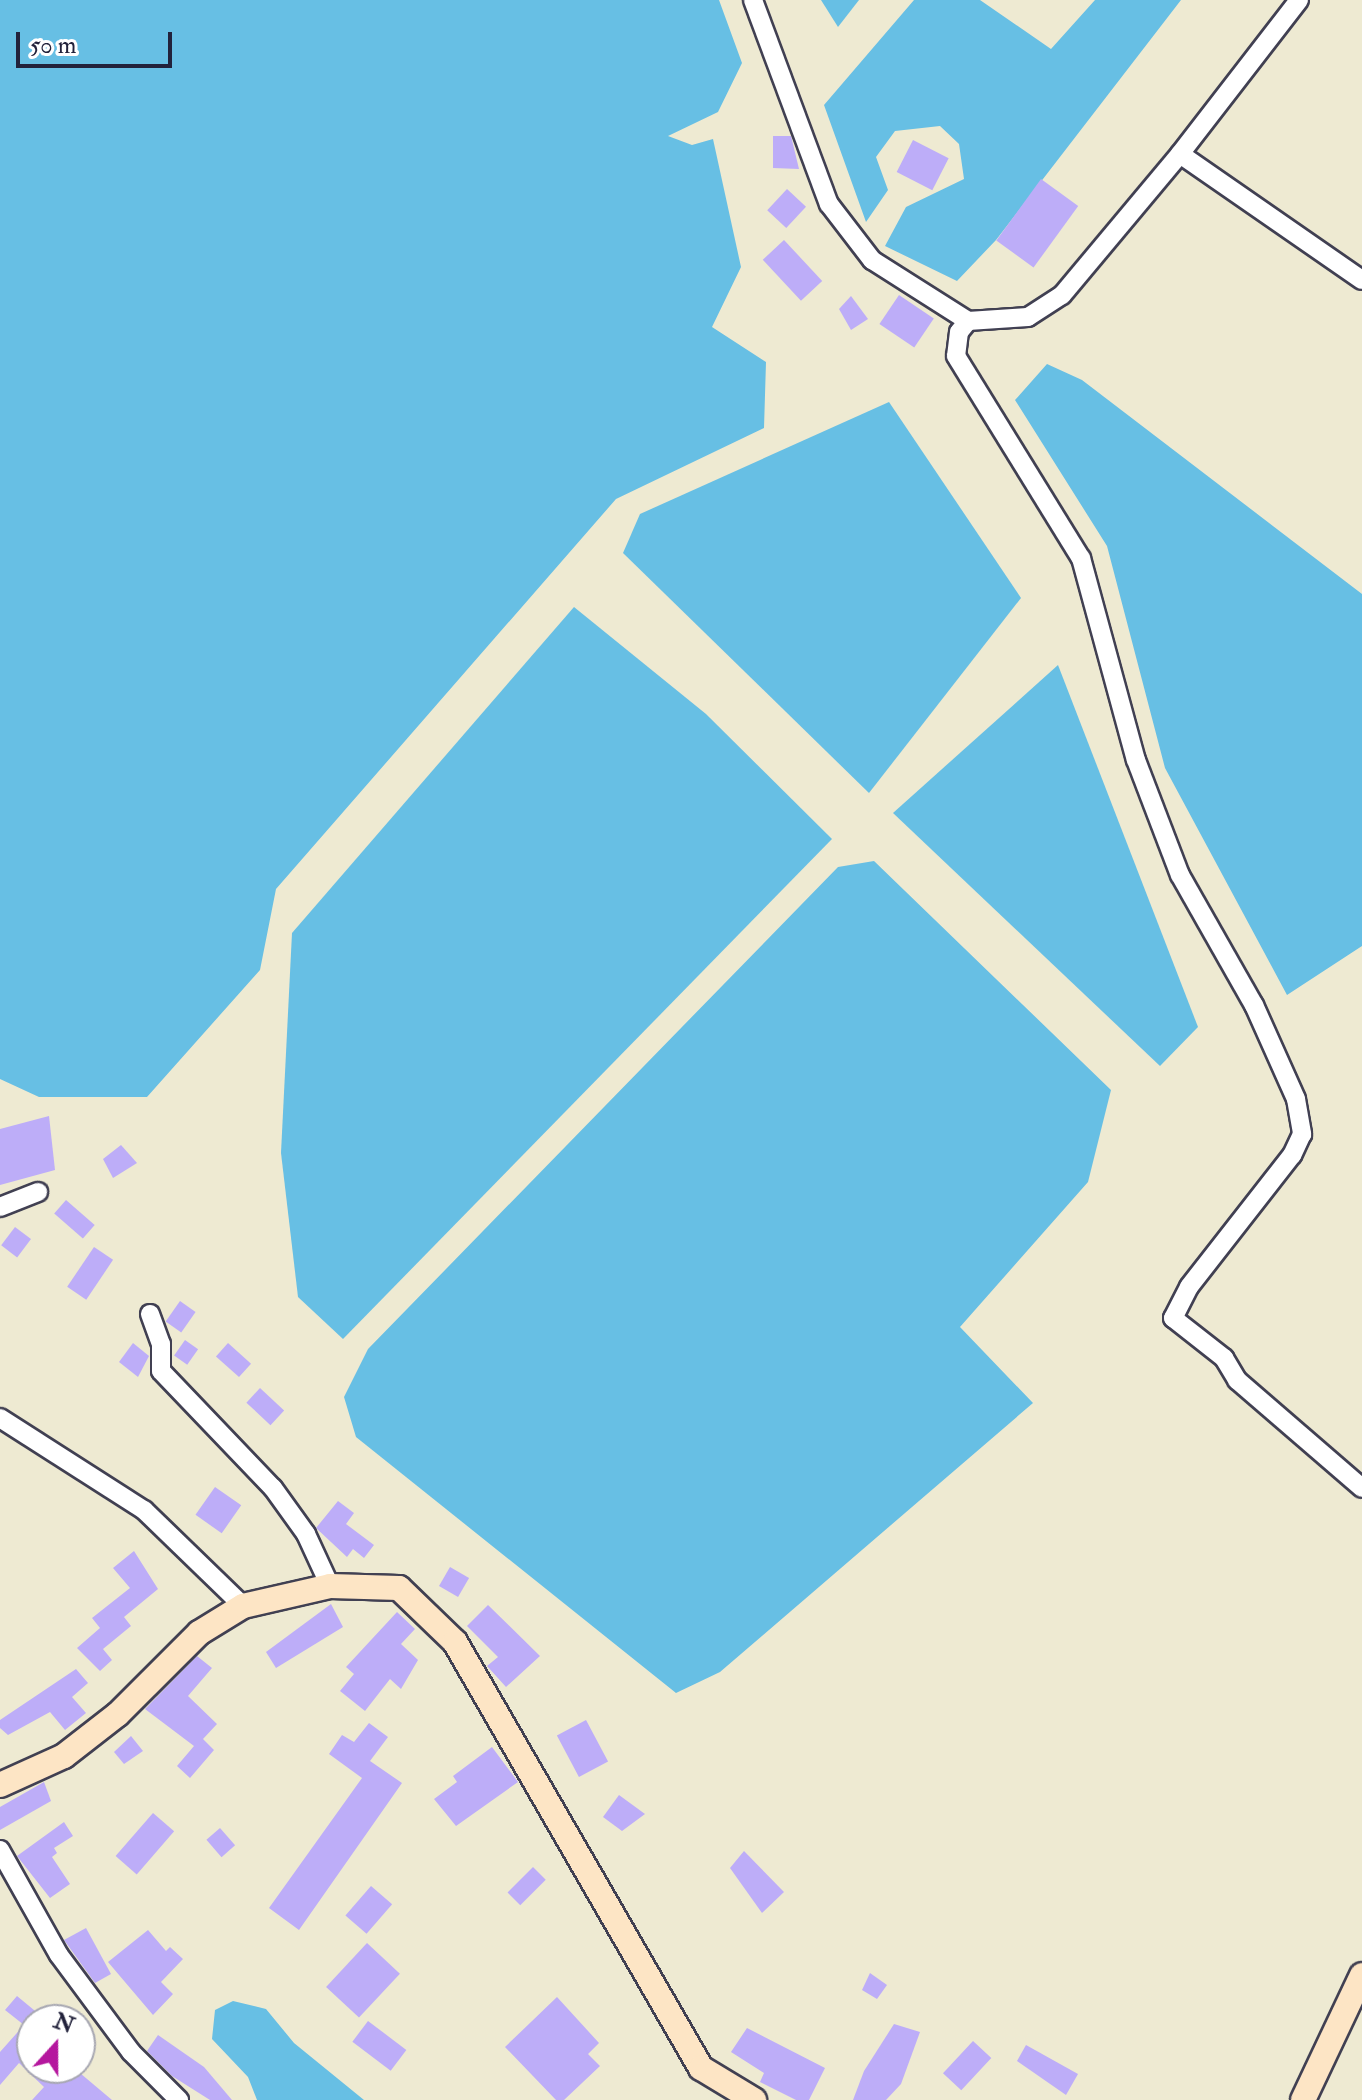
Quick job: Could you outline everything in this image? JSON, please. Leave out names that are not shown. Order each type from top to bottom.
[{"type":"street","points":[[753,0],[829,204],[872,260],[968,321],[1028,317],[1062,295],[1180,154],[1299,0]]},
{"type":"street","points":[[1180,154],[1362,280]]},
{"type":"street","points":[[968,321],[959,332],[956,356],[1081,558],[1136,760],[1180,875],[1254,1005],[1296,1099],[1302,1134],[1292,1155],[1189,1287],[1173,1318],[1224,1358],[1237,1380],[1362,1488]]},
{"type":"street","points":[[0,1207],[38,1192]]},
{"type":"street","points":[[150,1314],[161,1344],[161,1371],[273,1488],[306,1534],[330,1586]]},
{"type":"street","points":[[0,1418],[144,1510],[243,1606]]},
{"type":"street","points":[[0,1785],[64,1756],[118,1714],[199,1633],[243,1606],[330,1586],[399,1588],[455,1642],[701,2068],[754,2100]]},
{"type":"street","points":[[0,1850],[59,1955],[131,2052],[179,2100]]},
{"type":"street","points":[[1303,2100],[1362,1975]]},
{"type":"water","points":[[0,0],[719,0],[742,63],[718,112],[668,136],[692,145],[713,139],[741,267],[712,327],[766,362],[764,428],[616,499],[276,889],[260,970],[147,1097],[39,1097],[0,1079]]},
{"type":"water","points":[[821,0],[859,0],[838,27]]},
{"type":"water","points":[[914,0],[980,0],[1051,49],[1095,0],[1181,0],[996,240],[957,281],[885,246],[906,207],[964,179],[959,144],[940,126],[895,131],[876,157],[888,190],[866,222],[824,105]]},
{"type":"water","points":[[1047,364],[1082,380],[1362,594],[1362,946],[1287,995],[1165,768],[1107,546],[1015,400]]},
{"type":"water","points":[[889,402],[1021,598],[869,793],[623,553],[640,514]]},
{"type":"water","points":[[574,607],[706,714],[832,839],[343,1339],[298,1297],[281,1153],[292,933]]},
{"type":"water","points":[[1058,665],[1198,1027],[1160,1066],[893,813]]},
{"type":"water","points":[[874,861],[1111,1090],[1088,1182],[960,1327],[1033,1403],[720,1672],[676,1693],[356,1437],[344,1397],[368,1349],[838,867]]},
{"type":"water","points":[[233,2001],[266,2009],[294,2043],[364,2100],[257,2100],[248,2077],[212,2039],[215,2010]]},
{"type":"building","points":[[773,136],[791,136],[799,169],[773,168]]},
{"type":"building","points":[[913,140],[949,158],[932,190],[897,172]]},
{"type":"building","points":[[1041,179],[1078,206],[1034,268],[996,240]]},
{"type":"building","points":[[787,189],[806,207],[786,228],[767,210]]},
{"type":"building","points":[[784,240],[822,281],[801,301],[763,260]]},
{"type":"building","points":[[899,295],[934,318],[914,348],[879,324]]},
{"type":"building","points":[[851,296],[868,319],[851,330],[839,309]]},
{"type":"building","points":[[49,1116],[55,1170],[0,1185],[0,1129]]},
{"type":"building","points":[[121,1145],[137,1163],[113,1178],[103,1159]]},
{"type":"building","points":[[66,1200],[95,1225],[83,1239],[54,1214]]},
{"type":"building","points":[[15,1227],[31,1239],[17,1257],[1,1245]]},
{"type":"building","points":[[94,1247],[113,1260],[86,1300],[67,1287]]},
{"type":"building","points":[[180,1301],[196,1312],[181,1332],[166,1321]]},
{"type":"building","points":[[185,1340],[198,1349],[187,1365],[174,1356]]},
{"type":"building","points":[[133,1343],[149,1356],[138,1377],[119,1362]]},
{"type":"building","points":[[228,1343],[251,1364],[239,1377],[216,1356]]},
{"type":"building","points":[[260,1388],[284,1411],[270,1425],[246,1403]]},
{"type":"building","points":[[215,1487],[241,1505],[222,1533],[195,1515]]},
{"type":"building","points":[[338,1501],[354,1513],[346,1524],[374,1545],[364,1558],[353,1549],[347,1557],[316,1528]]},
{"type":"building","points":[[134,1551],[158,1589],[124,1617],[131,1626],[103,1649],[112,1660],[100,1671],[77,1648],[100,1628],[92,1618],[130,1588],[113,1568]]},
{"type":"building","points":[[450,1567],[469,1578],[458,1597],[439,1586]]},
{"type":"building","points":[[331,1604],[343,1627],[276,1668],[266,1652]]},
{"type":"building","points":[[488,1605],[540,1656],[506,1687],[487,1666],[498,1657],[467,1626]]},
{"type":"building","points":[[397,1612],[415,1629],[401,1644],[418,1660],[401,1689],[390,1679],[365,1711],[340,1691],[354,1674],[346,1667]]},
{"type":"building","points":[[197,1656],[212,1668],[188,1696],[217,1724],[203,1739],[214,1750],[190,1778],[177,1766],[194,1746],[145,1709]]},
{"type":"building","points":[[76,1669],[88,1683],[72,1697],[86,1713],[65,1730],[50,1712],[8,1735],[0,1728],[0,1720]]},
{"type":"building","points":[[586,1720],[608,1761],[579,1777],[557,1735]]},
{"type":"building","points":[[369,1723],[388,1737],[370,1761],[402,1783],[299,1930],[269,1908],[362,1778],[329,1754],[342,1735],[354,1742]]},
{"type":"building","points":[[131,1736],[143,1751],[124,1764],[114,1752]]},
{"type":"building","points":[[492,1747],[518,1782],[456,1826],[434,1799],[457,1782],[453,1776]]},
{"type":"building","points":[[44,1782],[51,1801],[0,1830],[0,1807]]},
{"type":"building","points":[[619,1795],[645,1814],[622,1831],[603,1817]]},
{"type":"building","points":[[153,1813],[174,1831],[137,1874],[116,1856]]},
{"type":"building","points":[[64,1822],[73,1836],[54,1848],[57,1853],[52,1857],[70,1884],[50,1898],[17,1856]]},
{"type":"building","points":[[220,1828],[235,1845],[222,1857],[206,1840]]},
{"type":"building","points":[[744,1851],[784,1892],[762,1913],[730,1868]]},
{"type":"building","points":[[533,1867],[546,1880],[520,1905],[508,1892]]},
{"type":"building","points":[[371,1886],[392,1904],[367,1934],[345,1915]]},
{"type":"building","points":[[86,1928],[111,1974],[95,1983],[64,1940]]},
{"type":"building","points":[[148,1930],[166,1951],[170,1947],[183,1959],[161,1982],[173,1994],[153,2015],[108,1962]]},
{"type":"building","points":[[367,1943],[400,1974],[359,2018],[326,1987]]},
{"type":"building","points":[[870,1973],[887,1985],[877,1999],[862,1990]]},
{"type":"building","points":[[17,1996],[27,2004],[16,2004],[16,2019],[5,2010]]},
{"type":"building","points":[[557,1997],[599,2043],[588,2054],[600,2066],[564,2100],[556,2100],[505,2047]]},
{"type":"building","points":[[368,2021],[406,2050],[391,2071],[352,2042]]},
{"type":"building","points":[[894,2024],[920,2032],[901,2084],[886,2100],[853,2100],[864,2071]]},
{"type":"building","points":[[747,2028],[825,2068],[809,2100],[796,2100],[760,2082],[764,2073],[731,2052]]},
{"type":"building","points":[[16,2034],[16,2066],[0,2085],[0,2052]]},
{"type":"building","points":[[158,2035],[204,2067],[232,2100],[210,2100],[172,2076],[147,2051]]},
{"type":"building","points":[[973,2041],[991,2058],[961,2090],[943,2073]]},
{"type":"building","points":[[1026,2045],[1078,2074],[1066,2095],[1017,2061]]},
{"type":"building","points":[[41,2084],[93,2084],[112,2100],[32,2100],[44,2087]]}]
